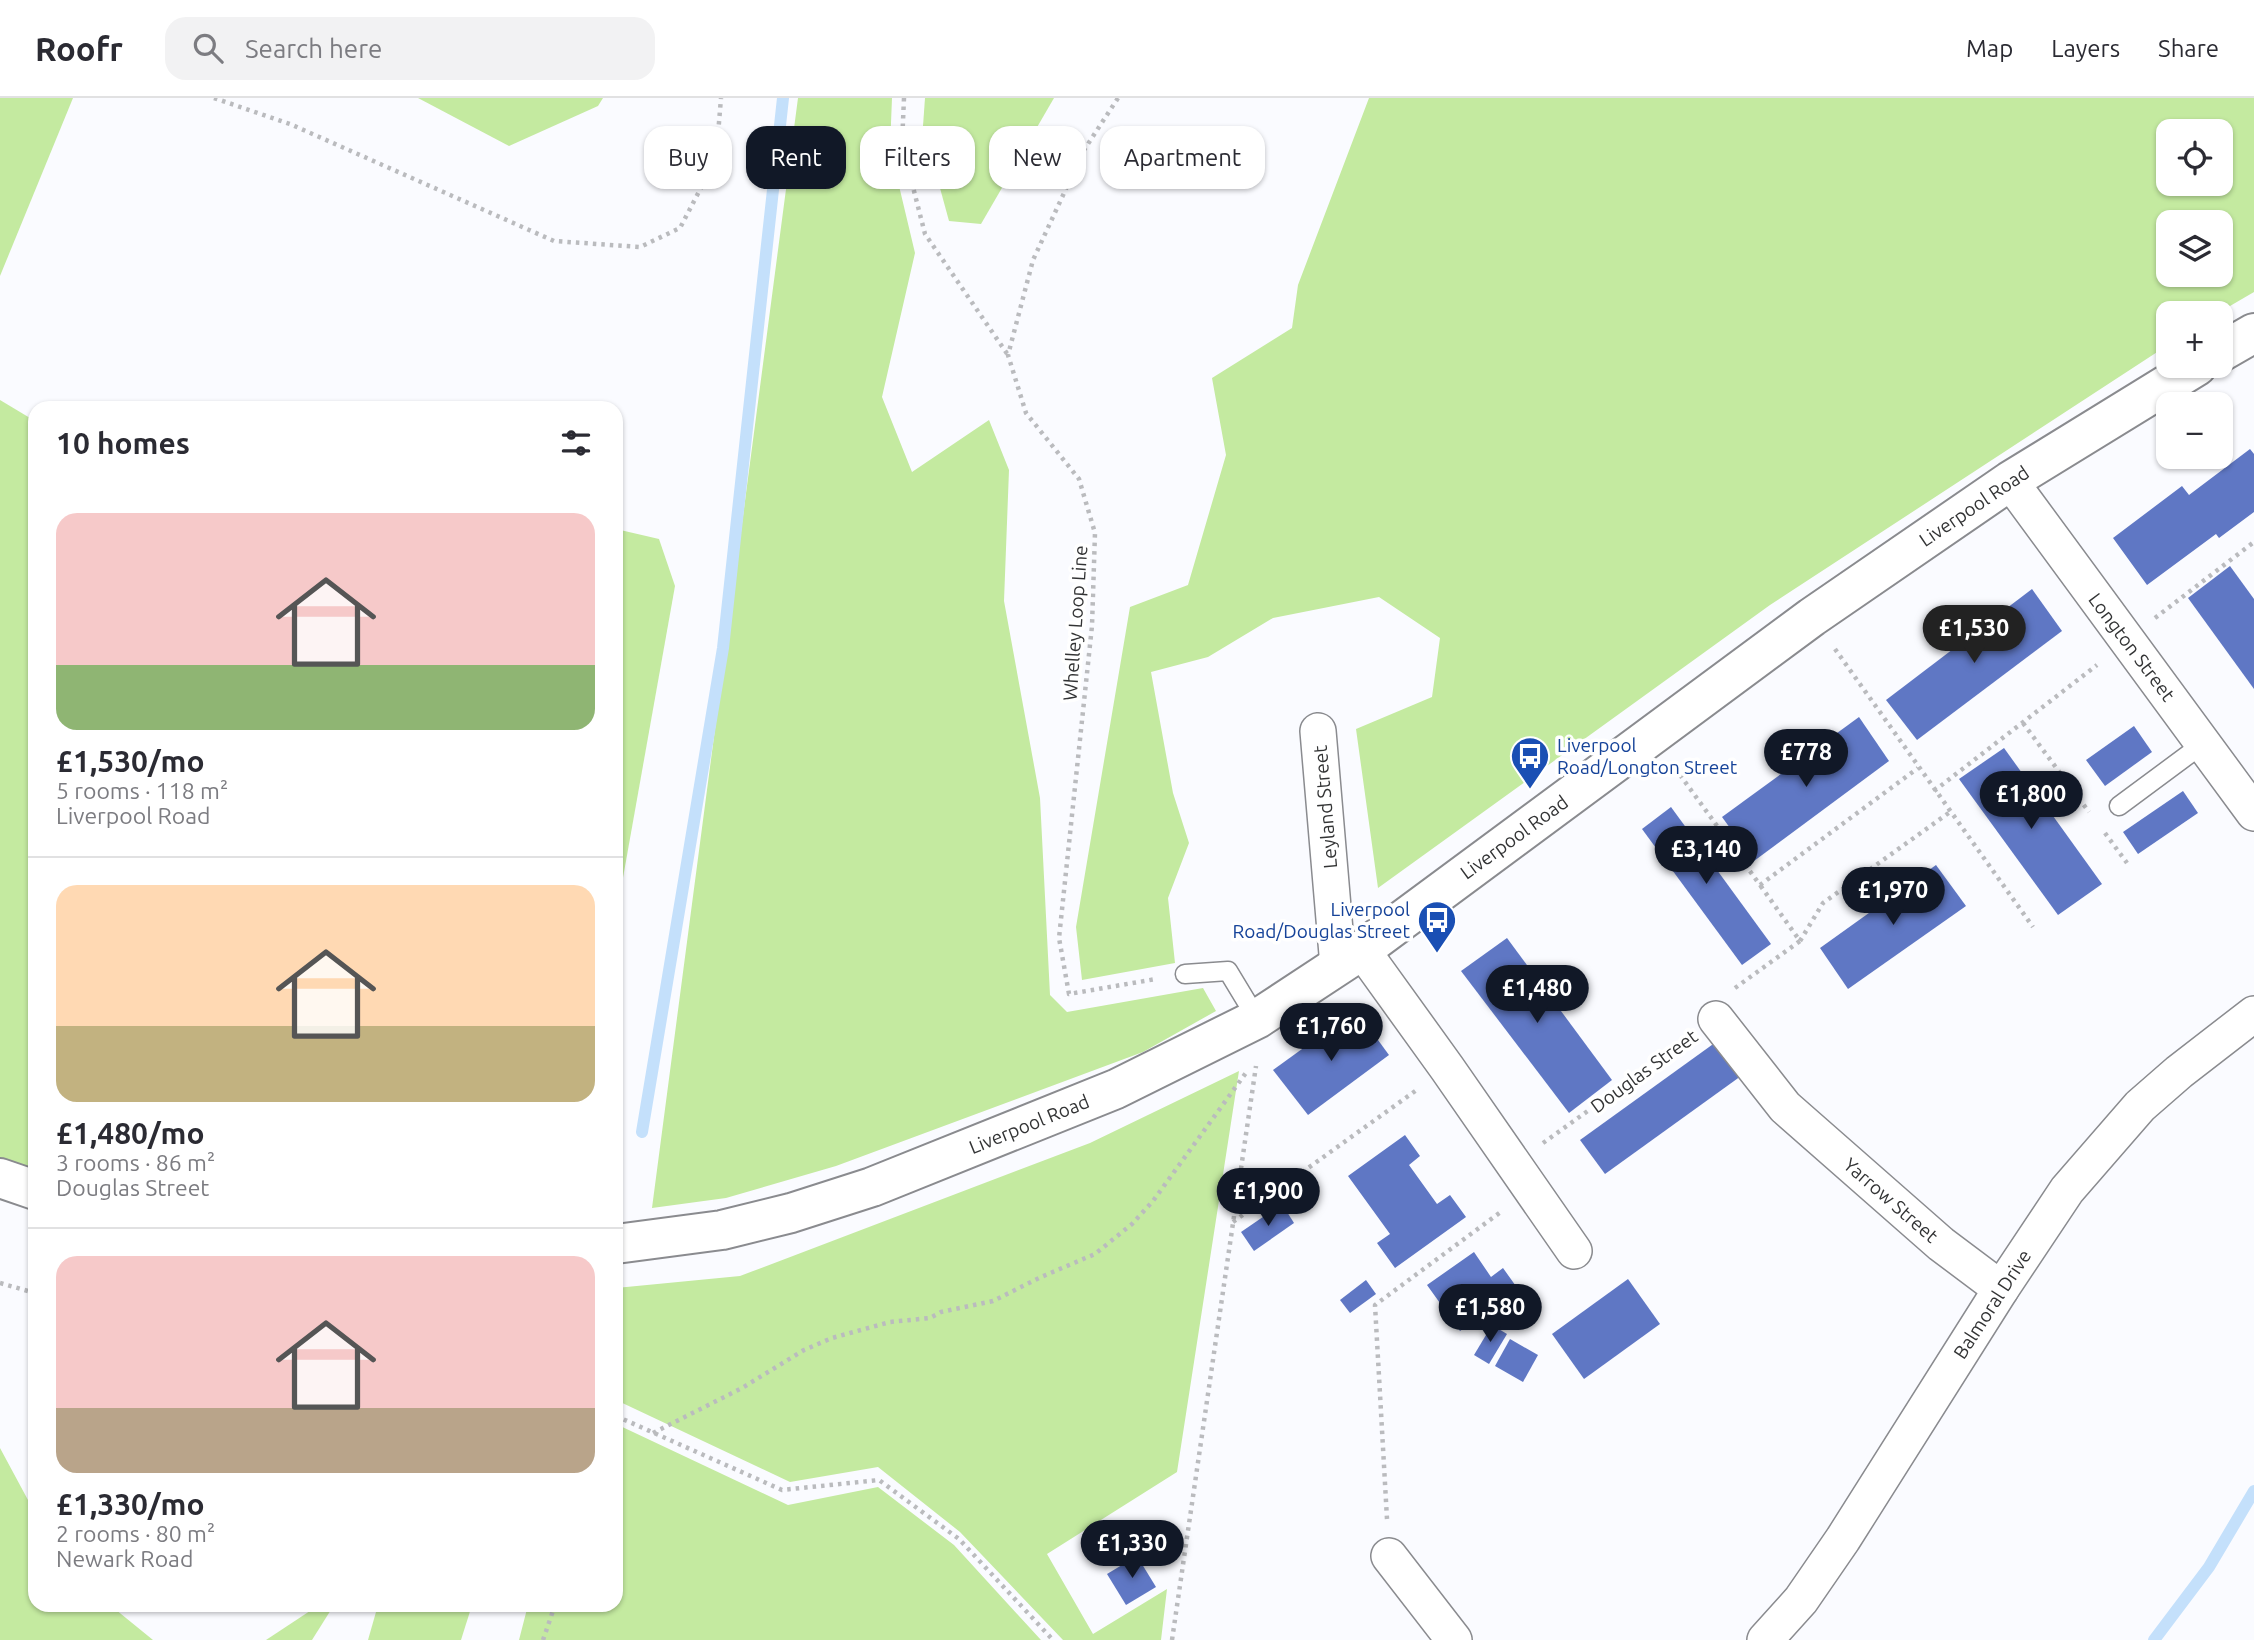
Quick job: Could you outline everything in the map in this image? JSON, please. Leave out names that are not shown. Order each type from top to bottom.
[{"type":"main road","name":"Liverpool Road","points":[[623,1243],[722,1230],[791,1213],[872,1187],[1116,1089],[1257,1019],[1350,958],[1812,617],[2010,481],[2177,378]]},
{"type":"main road","points":[[0,1178],[28,1187]]},
{"type":"street","name":"Longton Street","points":[[2010,481],[2254,813]]},
{"type":"street","name":"Leyland Street","points":[[1318,731],[1350,958]]},
{"type":"street","points":[[1350,958],[1447,1068],[1574,1251]]},
{"type":"street","name":"Balmoral Drive","points":[[1774,1637],[1843,1539],[2067,1190],[2140,1106],[2254,1014]]},
{"type":"street","name":"Douglas Street","points":[[1716,1019],[1785,1107]]},
{"type":"street","name":"Yarrow Street","points":[[1785,1107],[1941,1244],[2001,1289]]},
{"type":"street","points":[[1389,1556],[1454,1640]]},
{"type":"lane","points":[[2119,806],[2204,743]]},
{"type":"lane","points":[[1185,974],[1228,971],[1257,1019]]},
{"type":"path","points":[[214,98],[290,124],[554,241],[640,247],[680,228],[716,159],[720,98]]},
{"type":"path","points":[[904,98],[902,144],[925,234],[1008,355]]},
{"type":"path","points":[[1008,355],[1033,260],[1084,150],[1118,98]]},
{"type":"path","name":"Whelley Loop Line","points":[[1008,355],[1026,413],[1079,479],[1095,533],[1092,626],[1059,938],[1069,994],[1185,974]]},
{"type":"path","points":[[1934,791],[2254,542]]},
{"type":"path","points":[[1812,617],[2033,927]]},
{"type":"path","points":[[2023,723],[2095,820]]},
{"type":"path","points":[[1651,736],[1800,941]]},
{"type":"path","points":[[1760,885],[1918,768]]},
{"type":"path","points":[[1716,1019],[1709,1007],[1800,941],[1823,903],[1950,812]]},
{"type":"path","points":[[2103,831],[2127,863]]},
{"type":"path","name":"Douglas Street","points":[[1389,1556],[1375,1305],[1523,1177],[1716,1019]]},
{"type":"path","points":[[653,1433],[742,1388],[804,1350],[823,1342],[890,1322],[930,1318],[942,1312],[993,1301],[1095,1254],[1132,1224],[1153,1201],[1257,1058],[1172,1640]]},
{"type":"path","points":[[1233,1222],[1447,1068]]},
{"type":"path","points":[[0,1283],[28,1291]]},
{"type":"path","points":[[623,1419],[782,1490],[878,1479],[959,1539],[1053,1640]]},
{"type":"path","points":[[543,1640],[553,1612]]},
{"type":"green space","points":[[0,98],[73,98],[0,276]]},
{"type":"green space","points":[[418,98],[603,98],[598,106],[509,146]]},
{"type":"green space","points":[[798,98],[892,98],[891,126],[860,126],[860,189],[900,189],[915,253],[882,397],[912,472],[989,420],[1009,470],[1004,601],[1040,798],[1050,995],[1067,1012],[1203,988],[1216,1011],[1143,1052],[836,1166],[726,1198],[652,1208],[786,189],[846,189],[846,126],[794,126]]},
{"type":"green space","points":[[925,98],[1054,98],[1038,126],[989,126],[989,189],[1001,189],[981,224],[949,221],[940,189],[975,189],[975,126],[923,126]]},
{"type":"green space","points":[[1369,98],[2254,98],[2254,292],[2233,304],[2233,301],[2156,301],[2156,353],[1770,605],[1378,888],[1356,729],[1432,697],[1440,638],[1379,597],[1273,618],[1208,657],[1151,672],[1173,793],[1189,843],[1168,898],[1175,963],[1082,980],[1076,927],[1130,607],[1188,585],[1226,455],[1212,378],[1292,328],[1298,285]]},
{"type":"green space","points":[[0,400],[28,417],[28,1172],[0,1160]]},
{"type":"green space","points":[[623,531],[659,539],[675,586],[623,878]]},
{"type":"green space","points":[[1239,1071],[1177,1472],[1047,1554],[1093,1634],[1167,1589],[1161,1640],[1063,1640],[960,1532],[878,1467],[790,1482],[623,1403],[623,1287],[740,1276],[1090,1143]]},
{"type":"green space","points":[[623,1427],[788,1505],[878,1487],[954,1545],[1041,1640],[519,1640],[526,1612],[623,1612]]},
{"type":"green space","points":[[0,1448],[28,1500],[28,1612],[119,1612],[153,1640],[0,1640]]},
{"type":"green space","points":[[308,1612],[330,1612],[312,1640],[266,1640]]},
{"type":"green space","points":[[376,1612],[470,1612],[461,1640],[368,1640]]},
{"type":"building","points":[[2250,449],[2254,454],[2254,512],[2219,538],[2216,534],[2147,585],[2113,538],[2182,486],[2189,495],[2223,469],[2233,469],[2233,462]]},
{"type":"building","points":[[2230,566],[2254,599],[2254,689],[2188,598]]},
{"type":"building","points":[[2032,589],[2062,631],[1917,740],[1886,700]]},
{"type":"building","points":[[1859,717],[1889,761],[1754,861],[1722,817]]},
{"type":"building","points":[[2134,726],[2152,752],[2105,786],[2086,760]]},
{"type":"building","points":[[2004,748],[2102,884],[2058,915],[1959,779]]},
{"type":"building","points":[[2183,791],[2198,813],[2138,854],[2123,832]]},
{"type":"building","points":[[1671,807],[1771,944],[1742,965],[1642,829]]},
{"type":"building","points":[[1936,865],[1966,906],[1848,989],[1820,948]]},
{"type":"building","points":[[1507,938],[1612,1080],[1569,1113],[1461,971]]},
{"type":"building","points":[[1356,1010],[1389,1055],[1308,1115],[1273,1070]]},
{"type":"building","points":[[1716,1042],[1741,1076],[1605,1174],[1580,1140]]},
{"type":"building","points":[[1405,1135],[1420,1156],[1409,1165],[1437,1204],[1450,1195],[1466,1217],[1395,1268],[1377,1243],[1390,1234],[1348,1176]]},
{"type":"building","points":[[1282,1204],[1294,1223],[1254,1251],[1241,1232]]},
{"type":"building","points":[[1474,1252],[1491,1277],[1503,1268],[1518,1289],[1460,1331],[1427,1285]]},
{"type":"building","points":[[1628,1279],[1660,1324],[1584,1379],[1552,1334]]},
{"type":"building","points":[[1366,1280],[1376,1294],[1350,1313],[1340,1300]]},
{"type":"building","points":[[1492,1325],[1507,1334],[1489,1364],[1474,1355]]},
{"type":"building","points":[[1510,1339],[1538,1355],[1523,1382],[1495,1366]]},
{"type":"building","points":[[1137,1556],[1156,1587],[1126,1605],[1107,1574]]},
{"type":"waterway","points":[[642,1132],[723,648],[783,98]]},
{"type":"waterway","points":[[2154,1640],[2209,1567],[2254,1491]]},
{"type":"place","name":"Liverpool Road/Longton Street","points":[[1530,790]]},
{"type":"place","name":"Liverpool Road/Douglas Street","points":[[1437,954]]}]
